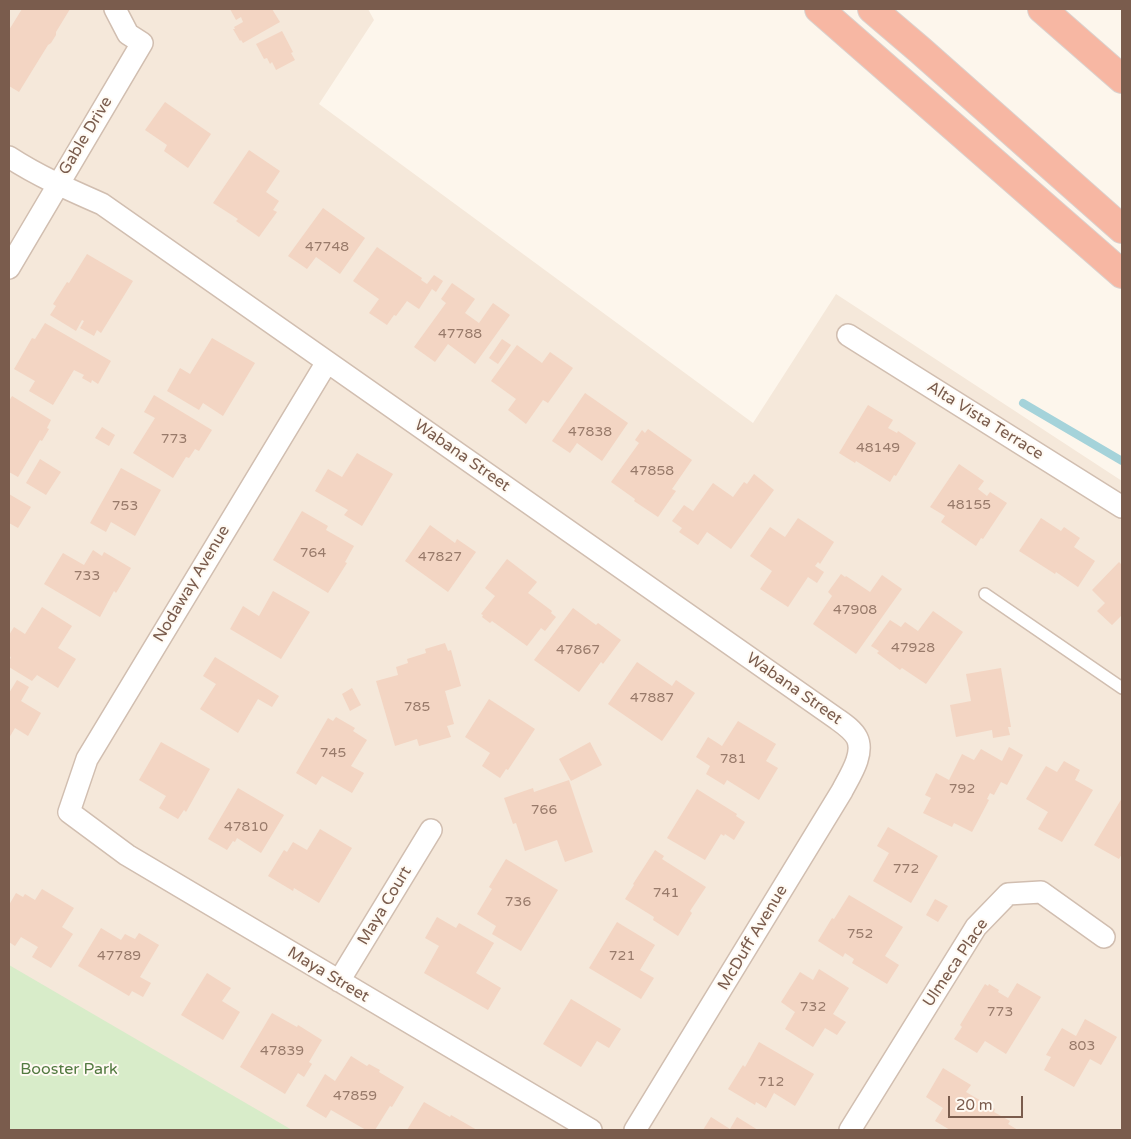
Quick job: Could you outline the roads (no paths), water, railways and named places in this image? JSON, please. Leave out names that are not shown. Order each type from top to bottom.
[{"type":"highway","points":[[819,9],[1122,274]]},
{"type":"highway","points":[[872,9],[1122,229]]},
{"type":"highway","points":[[1042,9],[1122,79]]},
{"type":"street","name":"Gable Drive","points":[[9,268],[142,43],[128,34],[115,9]]},
{"type":"street","name":"Wabana Street","points":[[9,157],[20,165],[102,204],[837,718],[850,729],[858,740]]},
{"type":"street","name":"Alta Vista Terrace","points":[[848,335],[1122,507]]},
{"type":"street","name":"Nodaway Avenue","points":[[70,812],[87,759],[327,362]]},
{"type":"street","name":"McDuff Avenue","points":[[635,1130],[842,791],[859,754],[858,740]]},
{"type":"street","name":"Maya Street","points":[[70,812],[127,855],[592,1130]]},
{"type":"street","name":"Maya Court","points":[[339,981],[431,830]]},
{"type":"street","name":"Ulmeca Place","points":[[850,1130],[976,927],[1008,894],[1041,892],[1104,937]]},
{"type":"lane","points":[[985,594],[1122,688]]},
{"type":"waterway","points":[[1023,403],[1122,461]]},
{"type":"park label","name":"Booster Park","points":[[69,1070]]}]
